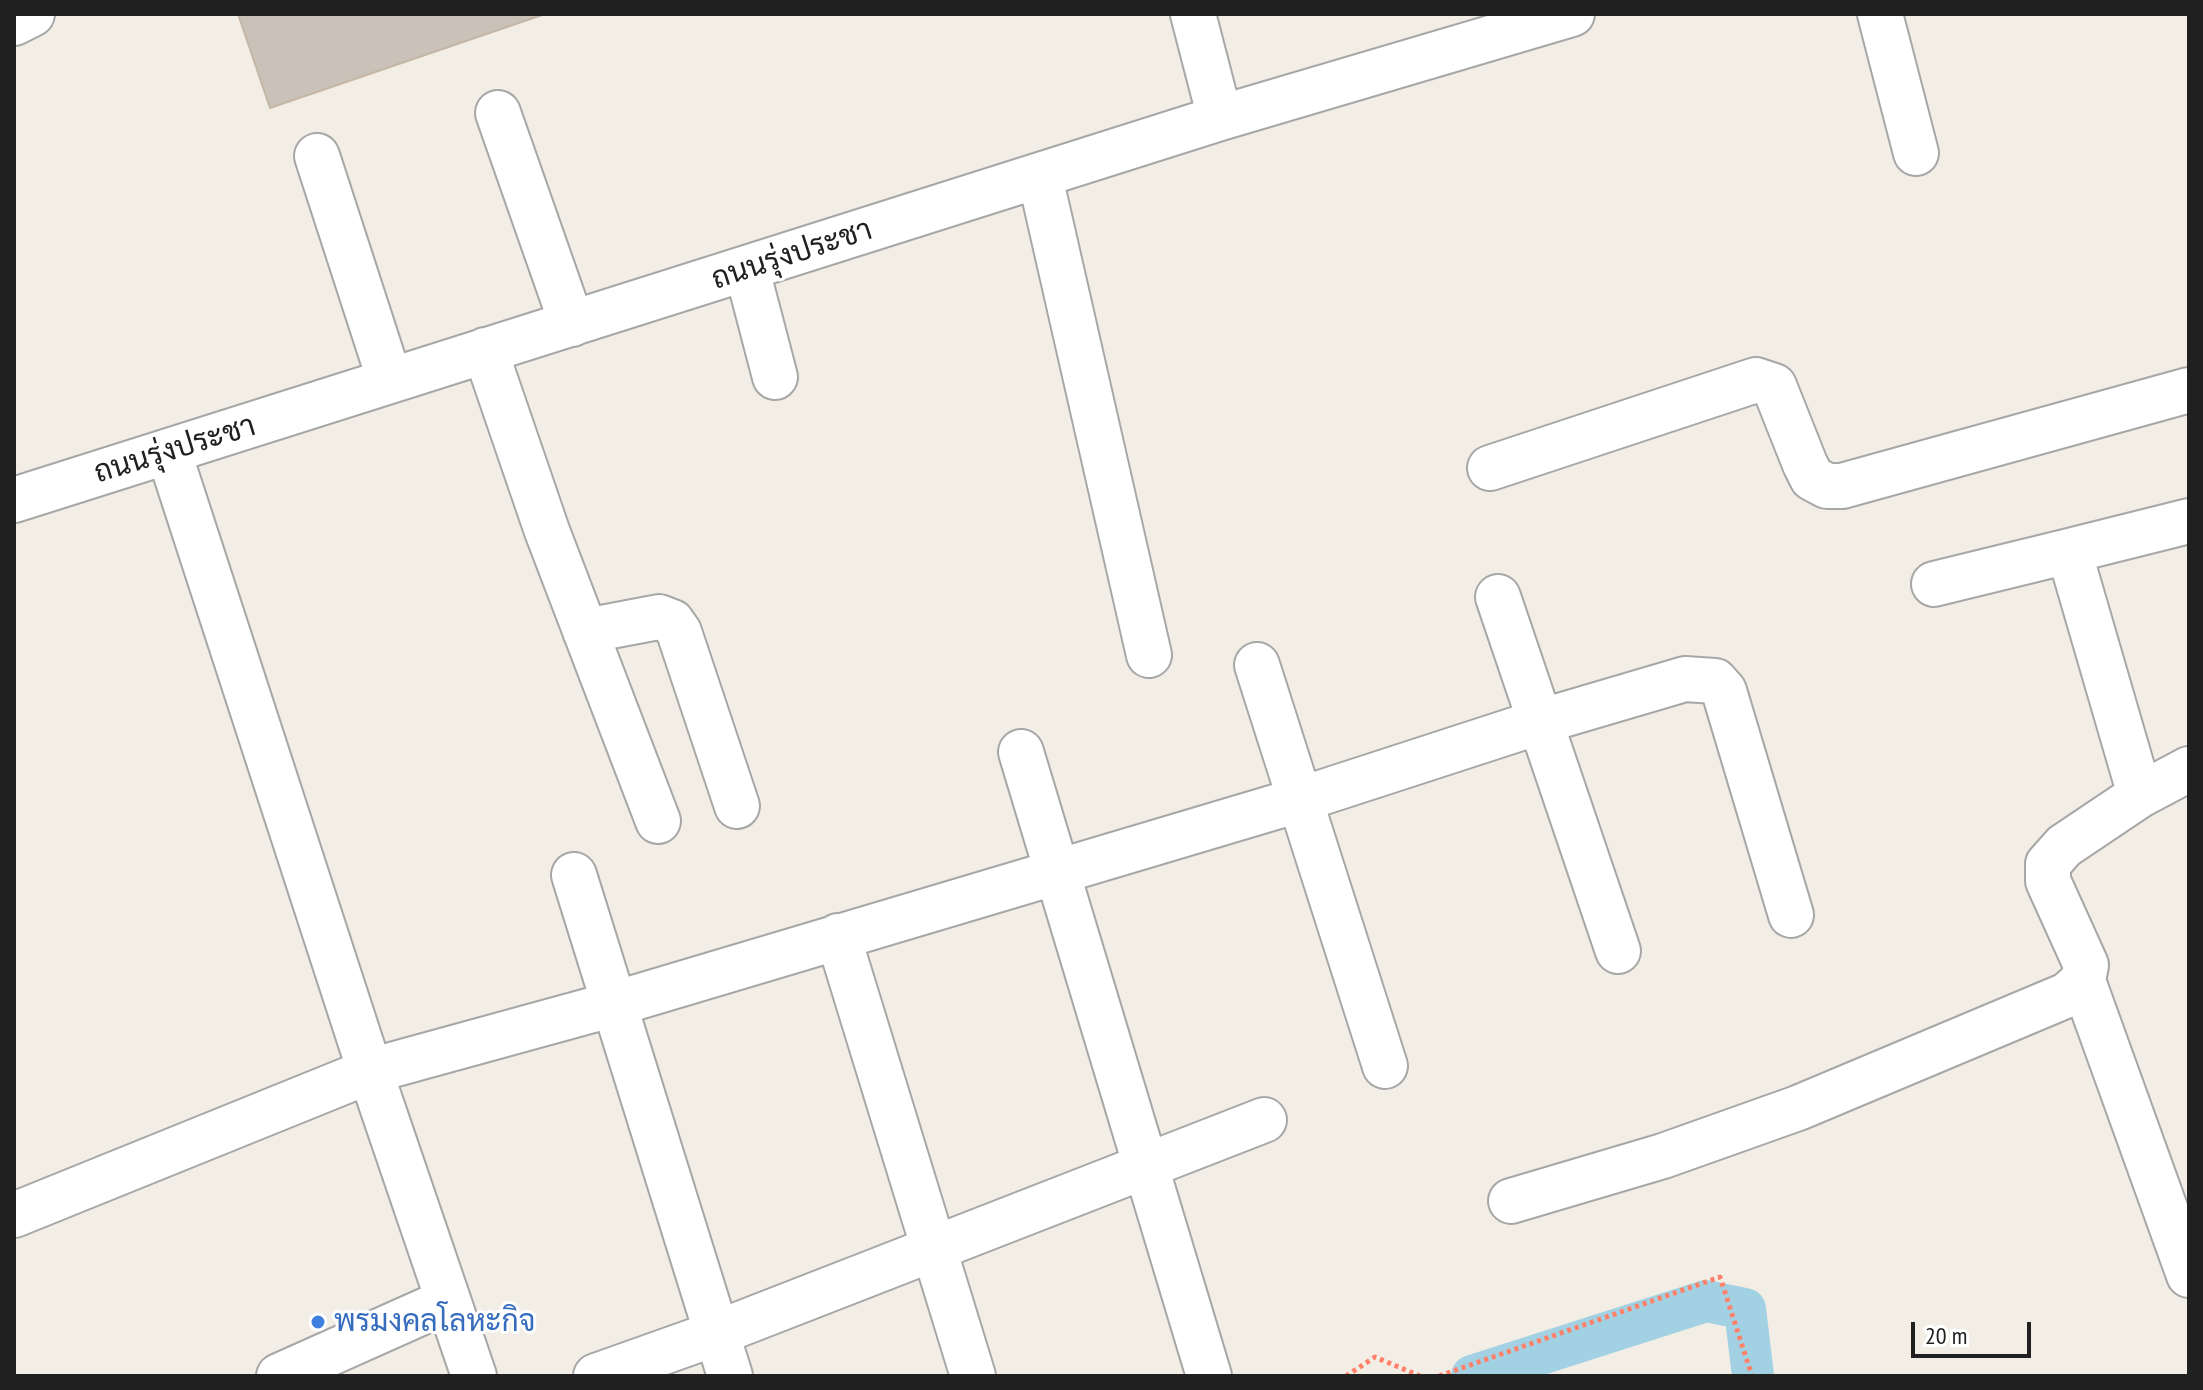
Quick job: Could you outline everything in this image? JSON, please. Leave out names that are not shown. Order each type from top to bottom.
[{"type":"street","points":[[14,23],[32,14]]},
{"type":"street","points":[[1193,14],[1220,118]]},
{"type":"street","name":"ถนนรุ่งประชา","points":[[14,500],[1220,118],[1572,14]]},
{"type":"street","points":[[1880,14],[1916,153]]},
{"type":"street","points":[[498,113],[572,324]]},
{"type":"street","points":[[317,156],[390,381]]},
{"type":"street","points":[[1040,177],[1149,655]]},
{"type":"street","points":[[747,270],[775,377]]},
{"type":"street","points":[[485,350],[585,631],[658,821]]},
{"type":"street","points":[[1490,468],[1756,380],[1774,386],[1812,478],[1827,486],[1842,486],[2189,390]]},
{"type":"street","points":[[169,453],[370,1071],[474,1376]]},
{"type":"street","points":[[1934,584],[2189,521]]},
{"type":"street","points":[[2069,551],[2140,795]]},
{"type":"street","points":[[1498,597],[1618,951]]},
{"type":"street","points":[[585,631],[659,617],[672,622],[679,632],[737,806]]},
{"type":"street","points":[[1257,665],[1385,1066]]},
{"type":"street","points":[[14,1215],[370,1071],[614,1004],[1302,799],[1539,722],[1685,679],[1715,681],[1724,691],[1791,915]]},
{"type":"street","points":[[1021,752],[1209,1376]]},
{"type":"street","points":[[2189,769],[2140,795],[2064,846],[2048,864],[2048,881],[2086,965],[2083,981],[2189,1275]]},
{"type":"street","points":[[574,875],[730,1376]]},
{"type":"street","points":[[838,936],[973,1376]]},
{"type":"street","points":[[1511,1201],[1663,1156],[1798,1108],[2067,995],[2083,981]]},
{"type":"street","points":[[596,1376],[717,1333],[1264,1120]]},
{"type":"street","points":[[279,1376],[447,1301]]},
{"type":"path","points":[[1439,1376],[1720,1277],[1752,1376]]},
{"type":"path","points":[[1346,1376],[1375,1357],[1420,1376]]},
{"type":"building","points":[[238,14],[545,14],[270,108]]},
{"type":"waterway","points":[[1472,1376],[1706,1301],[1745,1309],[1753,1376]]},
{"type":"place","name":"พรมงคลโลหะกิจ","points":[[318,1322]]}]
